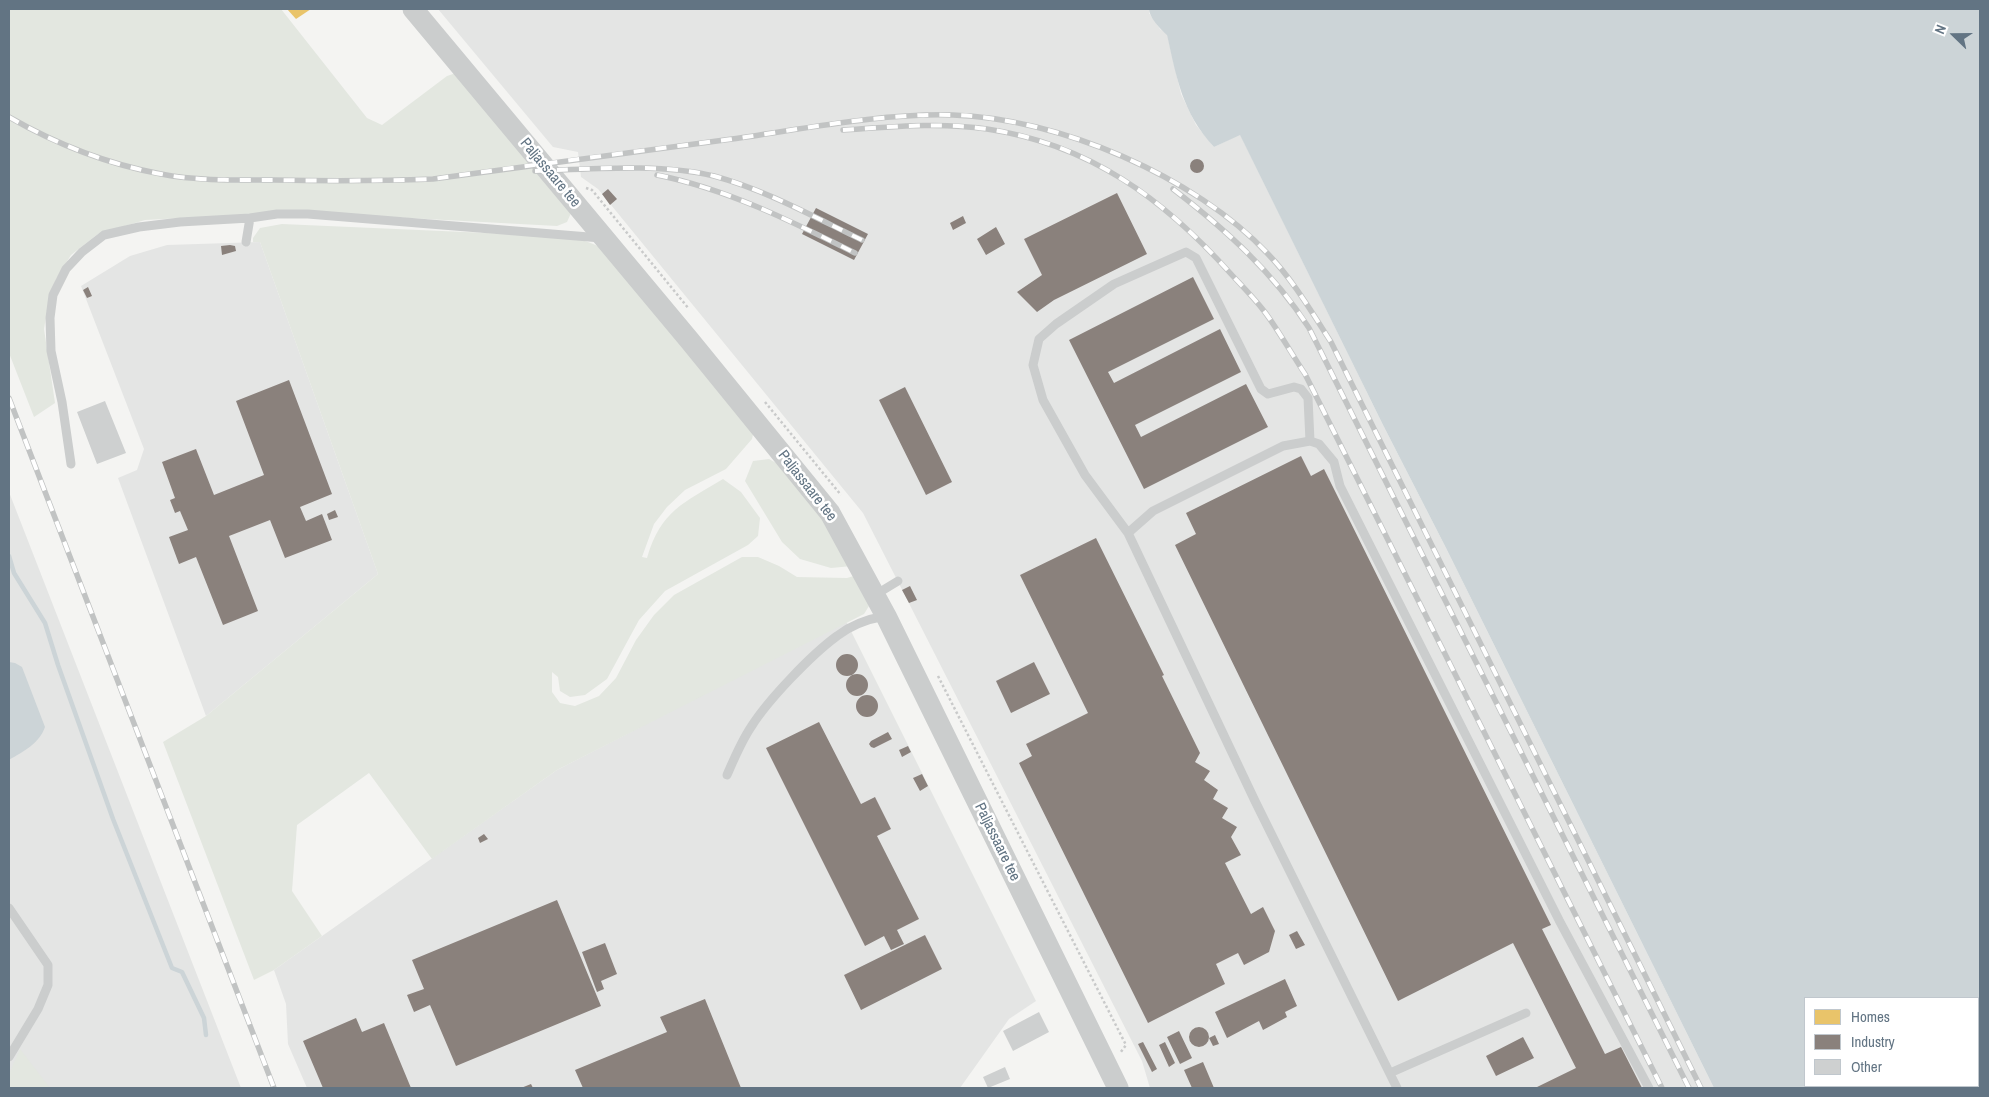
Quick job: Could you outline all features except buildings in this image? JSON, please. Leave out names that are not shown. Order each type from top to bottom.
[{"type":"street","name":"Paljassaare tee","points":[[413,9],[830,512],[886,616],[1118,1088]]},
{"type":"lane","points":[[71,464],[62,402],[51,351],[50,318],[53,295],[66,269],[82,252],[104,236],[139,227],[277,214],[308,214],[603,238]]},
{"type":"lane","points":[[246,242],[250,218]]},
{"type":"lane","points":[[1310,441],[1308,398],[1301,388],[1294,387],[1268,394],[1262,389],[1196,258],[1186,252],[1114,284],[1056,324],[1040,339],[1033,365],[1043,400],[1085,474],[1128,533],[1255,801],[1397,1088]]},
{"type":"lane","points":[[1128,533],[1153,512],[1283,446],[1310,441],[1319,444],[1334,462],[1340,486],[1559,920],[1649,1088]]},
{"type":"lane","points":[[875,595],[898,581]]},
{"type":"lane","points":[[726,775],[751,726],[773,698],[806,664],[837,635],[866,619],[886,616]]},
{"type":"lane","points":[[9,908],[48,965],[48,985],[38,1009],[9,1057]]},
{"type":"lane","points":[[1390,1073],[1526,1013]]},
{"type":"shaded area","points":[[9,9],[281,9],[367,118],[382,125],[447,76],[456,73],[572,211],[567,222],[557,226],[296,212],[145,220],[98,234],[71,255],[56,279],[48,305],[44,329],[55,403],[34,417],[9,353]]},
{"type":"shaded area","points":[[438,9],[1149,9],[1149,13],[1160,29],[1167,34],[1181,94],[1196,125],[1214,147],[1240,134],[1714,1088],[1150,1088],[1142,1061],[863,513],[598,189],[581,177],[578,152],[553,147]]},
{"type":"shaded area","points":[[1149,9],[1980,9],[1980,1088],[1714,1088],[1240,135],[1214,147],[1203,134],[1182,94],[1167,35],[1151,16]]},
{"type":"shaded area","points":[[282,224],[556,236],[593,244],[605,250],[754,430],[752,439],[726,469],[685,490],[667,507],[654,524],[642,557],[647,558],[659,529],[676,509],[723,479],[741,492],[760,518],[758,536],[748,545],[665,591],[639,620],[607,679],[585,695],[570,697],[560,691],[558,677],[552,672],[552,692],[560,703],[575,706],[599,696],[616,678],[636,640],[654,615],[674,595],[742,557],[758,557],[779,566],[797,577],[847,578],[857,575],[869,606],[864,614],[557,770],[432,859],[369,773],[297,825],[292,891],[322,936],[274,970],[254,980],[163,742],[206,716],[378,574],[260,242],[253,242],[253,238],[260,228]]},
{"type":"shaded area","points":[[260,242],[378,574],[206,716],[118,478],[137,470],[144,449],[81,286],[130,256],[167,245]]},
{"type":"shaded area","points":[[769,459],[787,469],[818,509],[852,566],[831,568],[800,559],[782,542],[745,481],[753,461]]},
{"type":"shaded area","points":[[9,492],[241,1088],[9,1088]]},
{"type":"shaded area","points":[[846,621],[1036,1001],[1009,1019],[960,1088],[307,1088],[288,1044],[286,1004],[274,970],[557,770]]},
{"type":"shaded area","points":[[9,662],[22,667],[45,727],[35,743],[9,760]]},
{"type":"shaded area","points":[[20,1049],[50,1088],[9,1088],[9,1074]]},
{"type":"waterway","points":[[9,556],[14,573],[45,623],[113,819],[172,968],[182,972],[204,1018],[206,1035]]},
{"type":"railway","points":[[9,117],[45,136],[102,159],[161,174],[203,179],[334,181],[433,179],[732,139],[842,122],[926,115],[953,115],[994,119],[1036,127],[1080,140],[1122,156],[1164,177],[1203,200],[1238,226],[1268,254],[1294,285],[1331,342],[1701,1088]]},
{"type":"railway","points":[[843,130],[915,126],[969,127],[1024,136],[1059,147],[1122,179],[1151,199],[1205,247],[1256,301],[1275,326],[1305,374],[1662,1088]]},
{"type":"railway","points":[[535,171],[649,168],[672,169],[714,176],[771,196],[862,240]]},
{"type":"railway","points":[[657,175],[734,197],[783,218],[855,253]]},
{"type":"railway","points":[[1173,189],[1247,252],[1280,288],[1309,328],[1689,1088]]},
{"type":"railway","points":[[9,398],[274,1088]]}]
